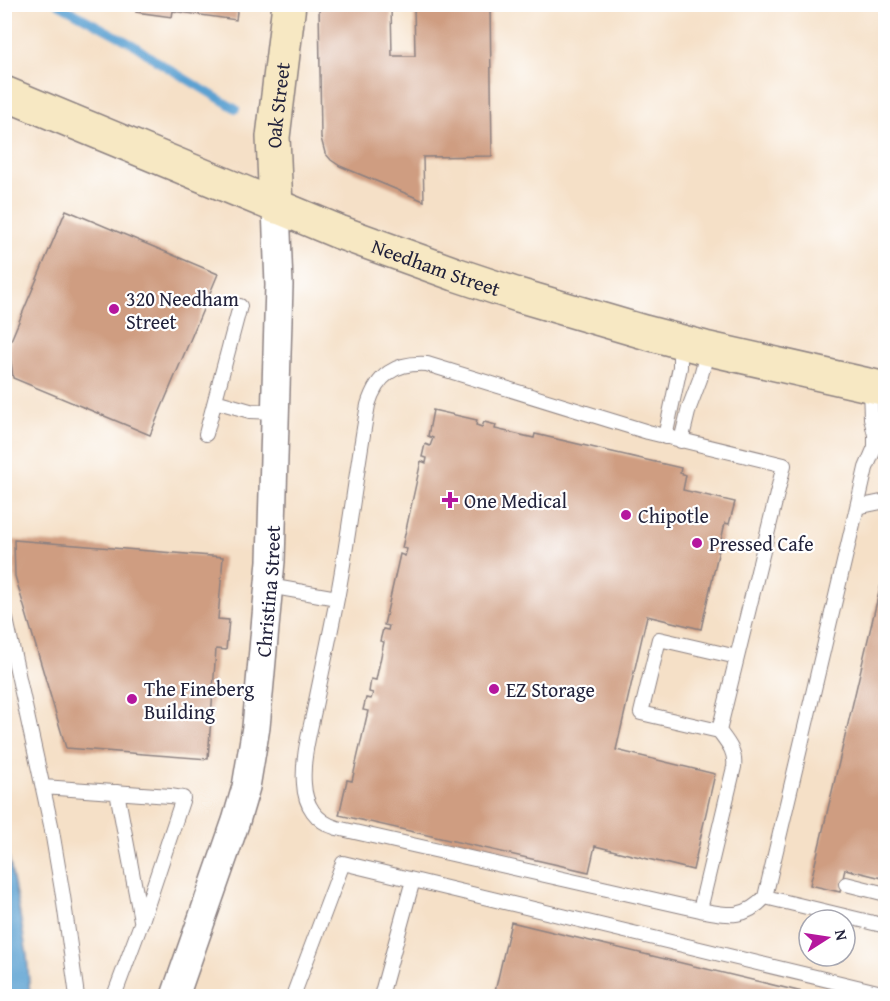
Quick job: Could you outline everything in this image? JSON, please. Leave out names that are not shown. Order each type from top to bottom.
[{"type":"main road","name":"Oak Street","points":[[276,207],[273,137],[289,4]]},
{"type":"main road","name":"Needham Street","points":[[4,93],[276,207],[455,274],[693,345],[878,388]]},
{"type":"street","name":"Christina Street","points":[[176,996],[229,844],[246,787],[256,728],[269,586],[276,412],[279,285],[276,207]]},
{"type":"lane","points":[[206,434],[240,306]]},
{"type":"lane","points":[[665,437],[680,367],[693,345]]},
{"type":"lane","points":[[681,441],[689,408],[702,372],[693,345]]},
{"type":"lane","points":[[719,731],[783,465],[665,437],[427,364],[411,364],[396,369],[383,377],[374,390],[368,405],[337,598],[309,734],[304,776],[305,792],[310,808],[318,819],[337,828],[700,910],[722,914],[741,914],[752,910],[765,897],[866,468],[875,447],[871,418],[878,388]]},
{"type":"lane","points":[[215,401],[250,411],[276,412]]},
{"type":"lane","points":[[857,507],[885,501]]},
{"type":"lane","points":[[269,586],[337,598]]},
{"type":"lane","points":[[4,610],[43,787],[61,885],[77,996]]},
{"type":"lane","points":[[700,910],[735,760],[733,751],[719,731],[641,713],[660,639],[737,657]]},
{"type":"lane","points":[[43,787],[183,798],[114,996]]},
{"type":"lane","points":[[117,792],[142,921]]},
{"type":"lane","points":[[293,996],[343,863],[885,994]]},
{"type":"lane","points":[[381,996],[413,880]]},
{"type":"lane","points":[[846,884],[885,894]]},
{"type":"lane","points":[[765,897],[885,926]]},
{"type":"water","points":[[5,838],[27,955],[30,996],[5,996]]},
{"type":"building","points":[[137,4],[238,4],[236,20],[173,11],[172,17],[136,12]]},
{"type":"building","points":[[319,4],[391,4],[392,56],[415,56],[414,4],[490,4],[492,156],[423,157],[424,201],[340,166],[331,160],[325,153],[321,138]]},
{"type":"building","name":"320 Needham Street","points":[[66,210],[218,274],[150,435],[13,378],[9,345]]},
{"type":"building","points":[[433,410],[477,420],[476,425],[482,427],[484,422],[496,425],[495,429],[534,438],[535,434],[681,468],[680,473],[686,475],[683,490],[735,502],[729,524],[725,523],[701,629],[647,616],[616,750],[715,774],[693,870],[595,846],[589,872],[339,815],[347,780],[352,781],[368,711],[363,710],[366,698],[371,699],[373,693],[369,692],[371,679],[376,680],[384,642],[380,641],[383,629],[388,630],[389,626],[384,625],[400,554],[405,556],[407,549],[402,548],[421,461],[426,463],[427,458],[422,457],[425,444],[430,446],[433,438],[428,436]]},
{"type":"building","name":"The Fineberg Building","points":[[14,540],[223,557],[218,619],[229,620],[226,650],[216,649],[208,759],[66,748],[15,576]]},
{"type":"building","points":[[885,567],[886,879],[845,869],[840,892],[810,885]]},
{"type":"building","points":[[511,922],[819,996],[494,996]]},
{"type":"waterway","points":[[58,4],[134,45],[236,109]]},
{"type":"place","name":"320 Needham Street","points":[[114,309]]},
{"type":"place","name":"One Medical","points":[[450,500]]},
{"type":"place","name":"Chipotle","points":[[626,515]]},
{"type":"place","name":"Pressed Cafe","points":[[697,543]]},
{"type":"place","name":"EZ Storage","points":[[494,689]]},
{"type":"place","name":"The Fineberg Building","points":[[132,699]]}]
